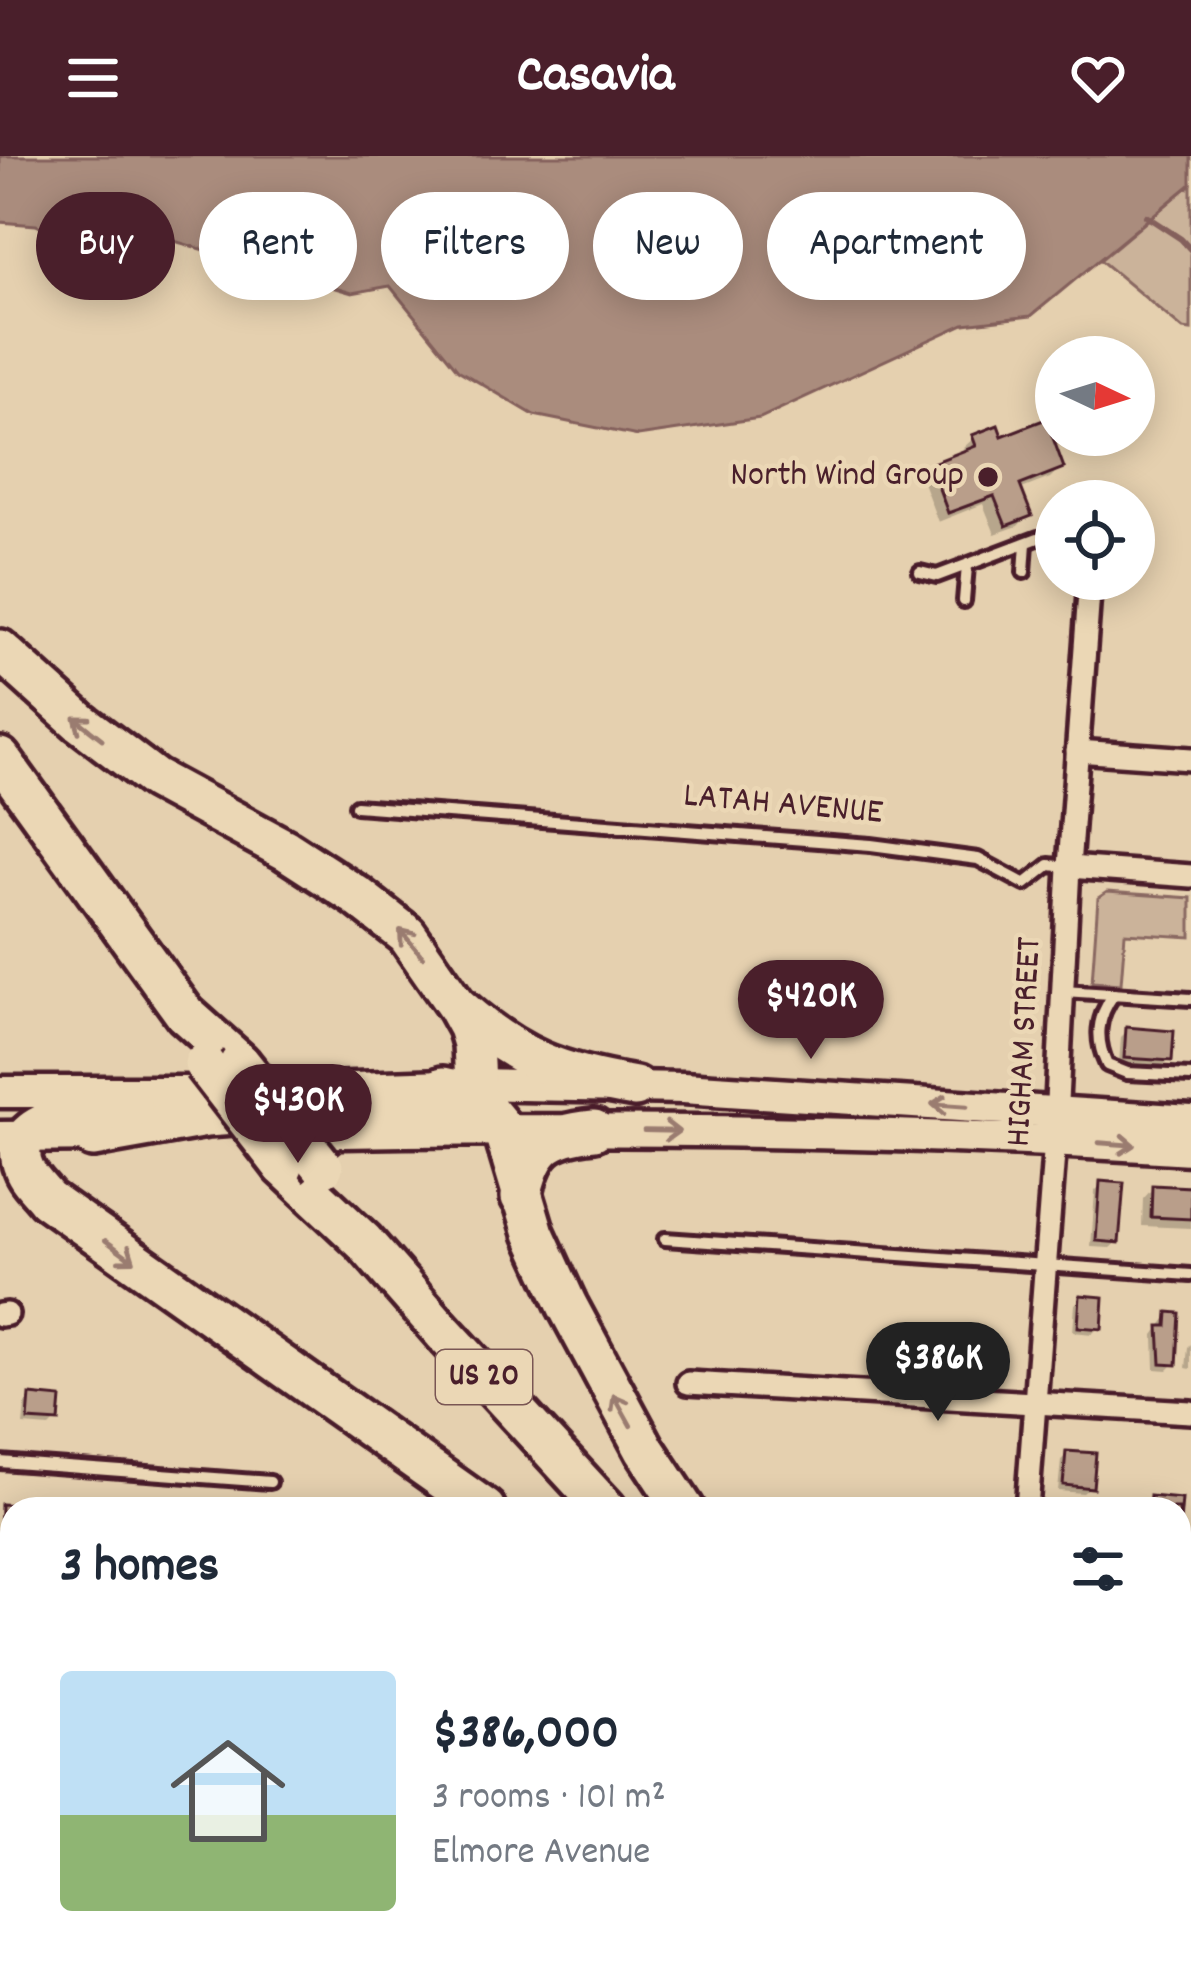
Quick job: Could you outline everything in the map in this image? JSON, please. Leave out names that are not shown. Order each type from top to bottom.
[{"type":"highway","points":[[0,650],[80,722],[155,779],[286,850],[407,935],[468,1027],[471,1089],[502,1129],[534,1233],[588,1347],[676,1497]]},
{"type":"highway","name":"US 20","points":[[0,758],[226,1073],[283,1166],[364,1242],[595,1497]]},
{"type":"highway","points":[[457,1006],[491,1036],[544,1065],[582,1078],[635,1087]]},
{"type":"highway","points":[[47,1199],[24,1170],[8,1136],[81,1112],[146,1108],[226,1073]]},
{"type":"highway","name":"US 20","points":[[226,1073],[323,1167],[364,1242]]},
{"type":"highway","points":[[429,1085],[471,1089]]},
{"type":"highway","points":[[93,1137],[206,1117],[321,1109],[438,1109],[454,1104],[471,1089]]},
{"type":"highway","points":[[521,1197],[526,1174],[540,1148],[570,1132],[594,1130]]},
{"type":"highway","points":[[0,1180],[47,1199],[467,1497]]},
{"type":"street","name":"HIGHAM STREET","points":[[1028,1497],[1088,600]]},
{"type":"street","points":[[1077,752],[1191,759]]},
{"type":"street","name":"LATAH AVENUE","points":[[1069,867],[1191,876]]},
{"type":"street","points":[[0,1092],[226,1073],[429,1085]]},
{"type":"street","points":[[471,1089],[635,1087],[756,1092],[1055,1126],[1191,1149]]},
{"type":"street","points":[[8,1136],[502,1129],[965,1135],[1191,1121]]},
{"type":"street","points":[[688,1383],[1191,1412]]},
{"type":"lane","points":[[920,572],[937,576],[1035,540]]},
{"type":"lane","points":[[1024,572],[1026,543]]},
{"type":"lane","points":[[964,602],[967,566]]},
{"type":"lane","name":"LATAH AVENUE","points":[[356,806],[871,845],[978,859],[1025,884],[1049,865],[1069,867]]},
{"type":"lane","points":[[1062,991],[1191,999]]},
{"type":"lane","points":[[1114,994],[1105,1007],[1098,1039],[1107,1065],[1127,1073],[1191,1076]]},
{"type":"lane","points":[[665,1239],[1191,1275]]},
{"type":"lane","points":[[0,1462],[270,1481]]},
{"type":"shaded area","points":[[0,156],[1191,156],[1191,184],[1031,316],[964,324],[760,418],[638,436],[534,415],[458,370],[401,300],[569,300],[569,192],[381,192],[381,288],[357,292],[357,192],[199,192],[199,248],[175,241],[175,192],[36,192],[36,225],[0,222]]},
{"type":"shaded area","points":[[1191,184],[1191,330],[1183,329],[1100,260]]},
{"type":"shaded area","points":[[1107,892],[1191,898],[1191,937],[1125,933],[1121,984],[1092,982],[1098,898]]},
{"type":"building","name":"North Wind Group","points":[[1035,423],[1035,456],[1060,456],[1064,468],[1020,485],[1032,516],[1006,526],[994,496],[948,513],[930,464],[976,446],[972,435],[998,425],[1002,436]]},
{"type":"building","points":[[1126,1027],[1174,1031],[1172,1061],[1124,1058]]},
{"type":"building","points":[[1100,1181],[1124,1183],[1119,1243],[1096,1241]]},
{"type":"building","points":[[1152,1185],[1191,1187],[1191,1219],[1151,1217]]},
{"type":"building","points":[[1080,1295],[1104,1297],[1102,1329],[1078,1327]]},
{"type":"building","points":[[1168,1312],[1180,1313],[1177,1365],[1161,1364],[1159,1326],[1167,1326]]},
{"type":"building","points":[[30,1395],[61,1398],[59,1422],[28,1420]]},
{"type":"building","points":[[1066,1451],[1096,1453],[1093,1488],[1063,1485]]},
{"type":"waterway","points":[[1146,216],[1191,250]]},
{"type":"place","name":"North Wind Group","points":[[988,477]]}]
